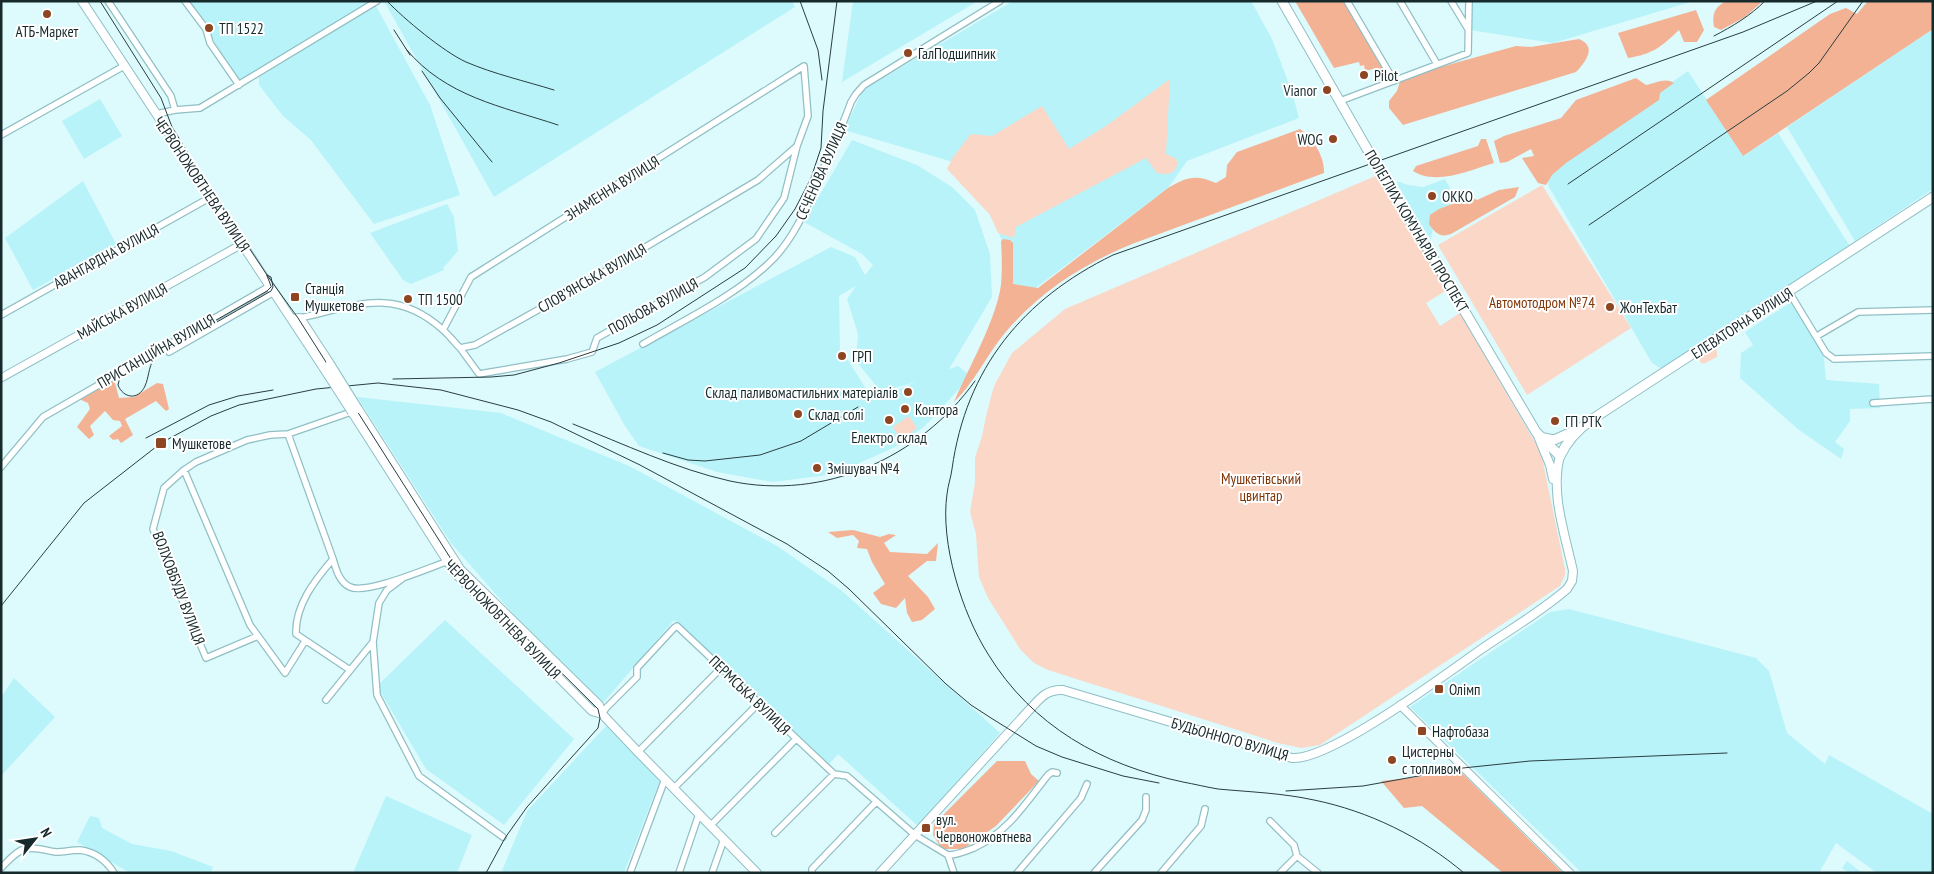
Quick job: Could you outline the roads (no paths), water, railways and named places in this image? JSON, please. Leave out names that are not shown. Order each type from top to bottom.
[{"type":"main road","name":"ПОЛЕГЛИХ КОМУНАРІВ ПРОСПЕКТ","points":[[1282,1],[1536,432],[1560,456]]},
{"type":"main road","name":"ЧЕРВОНОЖОВТНЕВА ВУЛИЦЯ","points":[[83,2],[272,289],[296,319],[450,560],[599,705],[602,714],[724,839],[752,871]]},
{"type":"main road","name":"ЕЛЕВАТОРНА ВУЛИЦЯ","points":[[1560,456],[1567,443],[1581,427],[1933,197]]},
{"type":"main road","points":[[1536,432],[1545,438],[1554,440],[1581,427]]},
{"type":"main road","points":[[1536,432],[1550,465],[1556,490]]},
{"type":"main road","name":"БУДЬОННОГО ВУЛИЦЯ","points":[[880,873],[1043,695],[1053,690],[1063,690],[1292,758],[1299,759],[1311,756],[1346,739],[1400,705],[1567,589],[1572,581],[1573,571],[1556,490],[1557,468],[1560,456]]},
{"type":"street","points":[[108,1],[171,96],[175,110]]},
{"type":"street","points":[[185,1],[206,29],[210,43],[239,85]]},
{"type":"street","points":[[156,114],[200,108],[377,1]]},
{"type":"street","name":"СЄЧЕНОВА ВУЛИЦЯ","points":[[643,344],[711,305],[769,264],[797,225],[851,102],[864,85],[1000,1]]},
{"type":"street","points":[[1347,1],[1394,81]]},
{"type":"street","points":[[1400,1],[1438,64]]},
{"type":"street","points":[[1451,1],[1468,29]]},
{"type":"street","points":[[1340,101],[1468,53],[1469,1]]},
{"type":"street","points":[[1,135],[124,66]]},
{"type":"street","name":"СЛОВ’ЯНСЬКА ВУЛИЦЯ","points":[[460,348],[475,345],[758,180],[797,146],[808,116],[804,66]]},
{"type":"street","name":"ЗНАМЕННА ВУЛИЦЯ","points":[[443,330],[471,277],[804,66]]},
{"type":"street","name":"ПОЛЬОВА ВУЛИЦЯ","points":[[460,348],[479,374],[567,359],[592,352],[597,338],[705,277],[756,239],[784,198],[797,146]]},
{"type":"street","name":"АВАНГАРДНА ВУЛИЦЯ","points":[[1,315],[211,197]]},
{"type":"street","name":"МАЙСЬКА ВУЛИЦЯ","points":[[1,378],[242,244]]},
{"type":"street","name":"ПРИСТАНЦІЙНА ВУЛИЦЯ","points":[[169,352],[272,289]]},
{"type":"street","name":"ПРИСТАНЦІЙНА ВУЛИЦЯ","points":[[1,467],[43,418],[272,289]]},
{"type":"street","points":[[1789,292],[1826,353],[1834,359],[1933,356]]},
{"type":"street","points":[[296,319],[372,302],[392,303],[413,309],[443,330],[460,348]]},
{"type":"street","points":[[1817,336],[1858,312],[1872,310],[1933,310]]},
{"type":"street","points":[[1873,403],[1933,399]]},
{"type":"street","name":"ВОЛХОВБУДУ ВУЛИЦЯ","points":[[258,636],[206,658],[153,529],[164,488],[196,462],[247,440],[270,435],[288,434],[355,410]]},
{"type":"street","points":[[288,434],[341,581],[350,588],[362,589],[403,578],[450,560]]},
{"type":"street","points":[[184,470],[250,625],[285,673],[304,641]]},
{"type":"street","points":[[333,559],[313,582],[295,622],[296,634],[350,670]]},
{"type":"street","points":[[403,578],[387,590],[379,603],[373,642],[377,695],[419,776],[503,837]]},
{"type":"street","name":"ПЕРМСЬКА ВУЛИЦЯ","points":[[602,714],[637,677],[637,668],[677,626],[834,774],[847,776],[915,835],[948,855]]},
{"type":"street","points":[[326,700],[373,642]]},
{"type":"street","points":[[638,752],[721,668]]},
{"type":"street","points":[[674,788],[759,703]]},
{"type":"street","points":[[1400,705],[1570,873]]},
{"type":"street","points":[[711,826],[796,739]]},
{"type":"street","points":[[953,872],[948,855],[957,855],[994,838],[1005,829],[1048,775],[1052,772],[1057,773]]},
{"type":"street","points":[[775,833],[834,774]]},
{"type":"street","points":[[630,873],[665,779]]},
{"type":"street","points":[[1017,873],[1081,798],[1087,784]]},
{"type":"street","points":[[1094,873],[1142,820],[1146,810],[1146,797]]},
{"type":"street","points":[[812,873],[812,869],[876,802]]},
{"type":"street","points":[[1161,873],[1201,826],[1205,809]]},
{"type":"street","points":[[679,873],[699,814]]},
{"type":"street","points":[[1270,821],[1294,845],[1297,856],[1318,873]]},
{"type":"street","points":[[712,873],[724,839]]},
{"type":"street","points":[[7,873],[2,868],[12,857],[24,849],[40,848],[57,852],[80,850],[97,854],[110,865],[114,873]]},
{"type":"street","points":[[1280,873],[1297,856]]},
{"type":"tram line","points":[[100,1],[161,98],[172,127],[218,201],[298,318],[458,570],[598,709],[600,718],[598,728],[527,807],[505,838],[486,873]]},
{"type":"tram line","points":[[267,275],[271,277],[273,287],[271,291],[154,358],[142,391],[135,396],[123,393],[118,385],[120,377],[127,371],[267,291],[271,287],[267,275]]},
{"type":"railway","points":[[387,1],[403,17],[447,51],[466,62],[554,90]]},
{"type":"railway","points":[[800,1],[818,50],[822,80]]},
{"type":"railway","points":[[393,379],[514,375],[559,363],[619,343],[657,325],[745,268],[776,236],[795,209],[811,178],[821,148],[823,111],[837,1]]},
{"type":"railway","points":[[1714,36],[1741,20],[1765,1]]},
{"type":"railway","points":[[1464,873],[1448,860],[1412,837],[1374,818],[1354,811],[1302,798],[1218,789],[1183,782],[1153,775],[1125,765],[1097,753],[1072,739],[1048,722],[1026,702],[1006,679],[978,637],[962,598],[950,555],[947,534],[947,494],[959,433],[970,399],[985,369],[1004,341],[1026,315],[1052,293],[1081,273],[1113,255],[1743,32],[1817,1]]},
{"type":"railway","points":[[1568,184],[1838,1]]},
{"type":"railway","points":[[1589,225],[1787,91],[1819,63],[1863,1]]},
{"type":"railway","points":[[394,30],[410,55]]},
{"type":"railway","points":[[406,49],[422,65],[457,89],[495,105],[558,125]]},
{"type":"railway","points":[[422,71],[440,98],[492,162]]},
{"type":"railway","points":[[573,424],[670,463],[710,476],[765,486],[800,485],[834,478],[867,467],[898,452],[927,432],[953,408],[975,381]]},
{"type":"railway","points":[[1,606],[84,503],[161,443],[211,416],[239,405],[316,389],[378,383],[441,390],[518,410],[551,422],[640,465],[787,544],[828,571],[849,589],[946,684],[971,705],[991,718],[1036,746],[1062,757],[1123,776],[1159,783]]},
{"type":"railway","points":[[146,438],[209,405],[238,396],[273,390]]},
{"type":"railway","points":[[663,453],[688,460],[705,461],[760,455],[801,441],[858,407]]},
{"type":"railway","points":[[1286,791],[1363,786],[1463,768],[1530,761],[1727,753]]},
{"type":"place","name":"АТБ-Маркет","points":[[47,14]]},
{"type":"place","name":"ТП 1522","points":[[209,28]]},
{"type":"place","name":"ГалПодшипник","points":[[908,53]]},
{"type":"place","name":"Pilot","points":[[1364,75]]},
{"type":"place","name":"Vianor","points":[[1327,90]]},
{"type":"place","name":"WOG","points":[[1333,139]]},
{"type":"place","name":"ОККО","points":[[1432,196]]},
{"type":"place","name":"Станція Мушкетове","points":[[295,297]]},
{"type":"place","name":"ТП 1500","points":[[408,299]]},
{"type":"place","name":"ЖонТехБат","points":[[1610,307]]},
{"type":"place","name":"ГРП","points":[[842,356]]},
{"type":"place","name":"Склад паливомастильних матеріалів","points":[[908,392]]},
{"type":"place","name":"Контора","points":[[905,409]]},
{"type":"place","name":"Склад солі","points":[[798,414]]},
{"type":"place","name":"Електро склад","points":[[889,420]]},
{"type":"place","name":"ГП РТК","points":[[1555,421]]},
{"type":"place","name":"Мушкетове","points":[[161,443]]},
{"type":"place","name":"Змішувач №4","points":[[817,468]]},
{"type":"place","name":"Олімп","points":[[1439,689]]},
{"type":"place","name":"Нафтобаза","points":[[1422,731]]},
{"type":"place","name":"Цистерны с топливом","points":[[1392,760]]},
{"type":"place","name":"вул. Червоножовтнева","points":[[926,828]]},
{"type":"park label","name":"Автомотодром №74","points":[[1542,302]]},
{"type":"park label","name":"Мушкетівський цвинтар","points":[[1261,486]]}]
